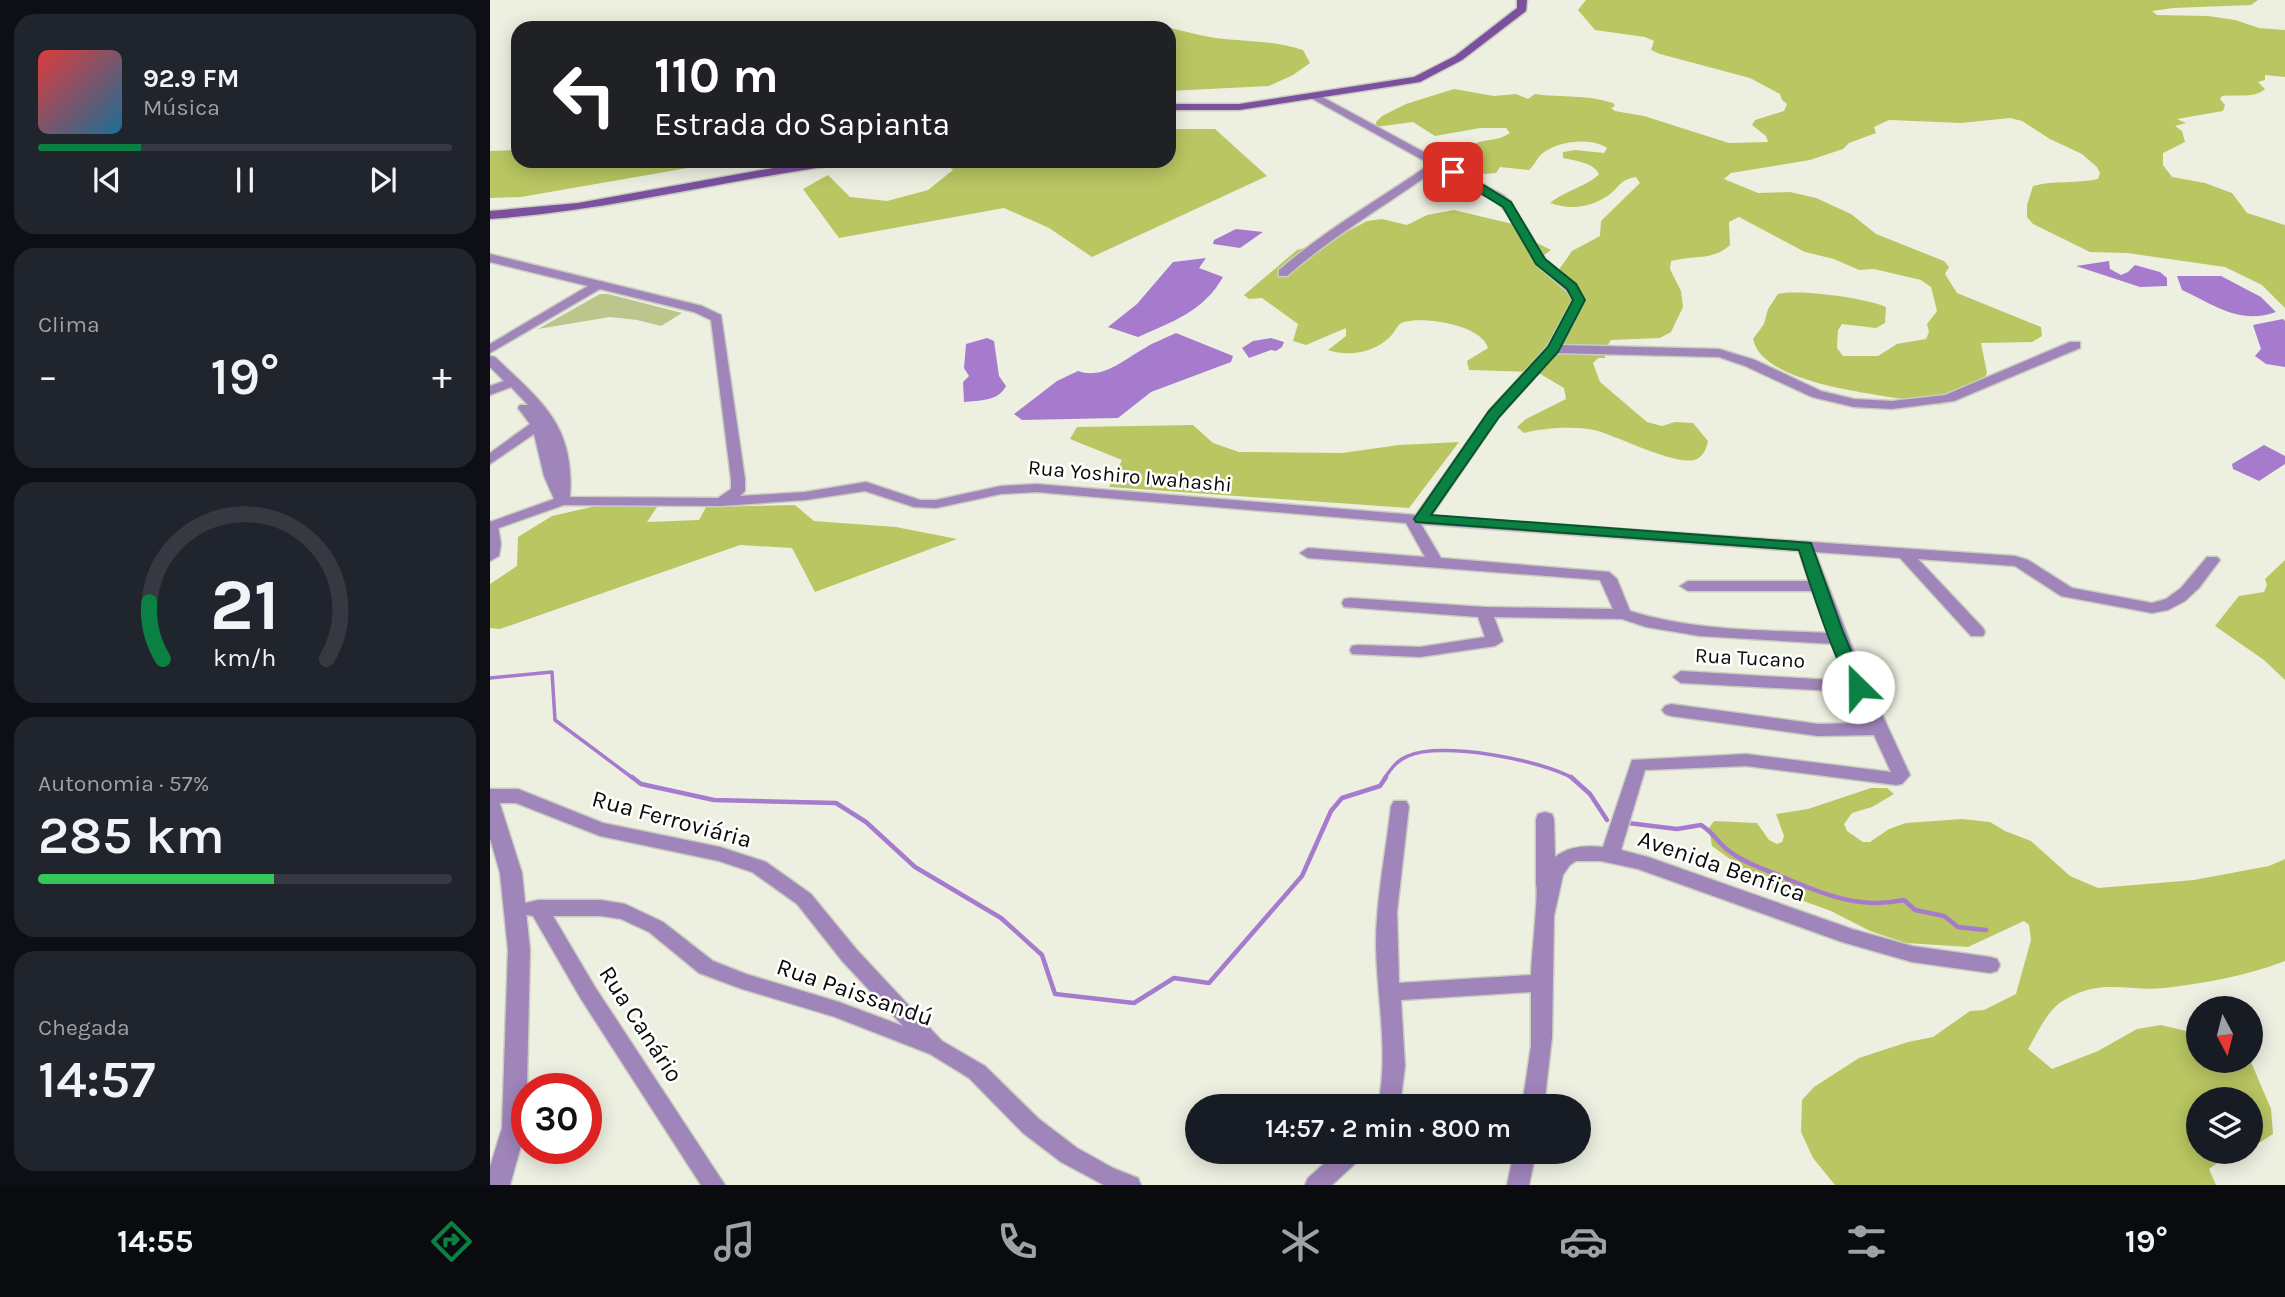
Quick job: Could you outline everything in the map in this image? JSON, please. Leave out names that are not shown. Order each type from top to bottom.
[{"type":"main road","points":[[1176,107],[1239,107],[1402,83],[1431,75],[1522,9],[1522,0]]},
{"type":"main road","points":[[490,215],[608,203],[788,168]]},
{"type":"street","points":[[1315,96],[1507,204],[1541,261],[1577,294],[1578,305],[1553,349],[1494,414],[1416,519],[1435,561]]},
{"type":"street","points":[[1283,273],[1315,245],[1438,163]]},
{"type":"street","points":[[490,258],[698,309],[717,317],[738,479],[738,491],[721,502]]},
{"type":"street","points":[[490,349],[599,284]]},
{"type":"street","points":[[1553,349],[1719,352],[1744,359],[1799,387],[1820,394],[1850,401],[1895,406],[1949,398],[2075,345]]},
{"type":"street","points":[[490,360],[501,386]]},
{"type":"street","points":[[490,374],[543,420],[555,490],[562,501]]},
{"type":"street","points":[[490,460],[543,420]]},
{"type":"street","name":"Rua Yoshiro Iwahashi","points":[[490,526],[562,501],[721,502],[805,496],[866,486],[908,501],[936,504],[1001,490],[1026,488],[1416,519],[2019,561],[2067,592],[2152,608],[2165,606],[2188,592],[2212,560]]},
{"type":"street","points":[[490,526],[493,544],[490,556]]},
{"type":"street","points":[[1610,855],[1638,764],[1746,760],[1896,779],[1901,775],[1858,687],[1805,546]]},
{"type":"street","points":[[1308,553],[1604,575],[1609,579],[1623,614]]},
{"type":"street","points":[[1904,553],[1977,632]]},
{"type":"street","points":[[1688,586],[1818,586]]},
{"type":"street","points":[[1350,603],[1484,612],[1623,614],[1647,622],[1693,629],[1838,639]]},
{"type":"street","points":[[1358,649],[1420,652],[1495,641],[1484,612]]},
{"type":"street","name":"Rua Tucano","points":[[1681,677],[1858,687]]},
{"type":"street","points":[[1671,710],[1818,730],[1880,729]]},
{"type":"street","name":"Rua Ferroviária","points":[[491,809],[518,796],[600,829],[720,854],[759,867],[804,899],[850,956],[937,1048]]},
{"type":"street","points":[[1392,1094],[1396,1052],[1385,943],[1400,806]]},
{"type":"street","points":[[491,809],[511,873],[527,909],[519,950],[514,1128],[497,1185]]},
{"type":"street","points":[[1545,819],[1546,898]]},
{"type":"street","name":"Avenida Benfica","points":[[1535,1094],[1542,1040],[1547,886],[1554,870],[1563,859],[1580,853],[1610,855],[1641,862],[1849,936],[1912,954],[1990,965]]},
{"type":"street","name":"Rua Paissandú","points":[[527,909],[601,908],[625,912],[656,927],[706,967],[753,985],[839,1010],[937,1048],[977,1072],[1031,1126],[1069,1154],[1105,1175],[1130,1185]]},
{"type":"street","name":"Rua Canário","points":[[527,909],[588,993],[714,1185]]},
{"type":"street","points":[[1389,992],[1542,983]]},
{"type":"street","points":[[1316,1185],[1339,1164]]},
{"type":"street","points":[[1518,1185],[1522,1164]]},
{"type":"green space","points":[[1586,0],[2258,0],[2251,5],[2152,11],[2157,15],[2208,16],[2235,20],[2259,28],[2285,30],[2285,77],[2265,75],[2265,80],[2258,82],[2265,89],[2256,94],[2222,96],[2220,99],[2225,105],[2223,111],[2177,119],[2186,123],[2175,126],[2182,131],[2185,142],[2163,153],[2163,165],[2172,177],[2205,183],[2232,193],[2247,213],[2285,225],[2285,308],[2262,285],[2225,267],[2127,253],[2090,252],[2033,224],[2027,217],[2027,205],[2033,186],[2098,179],[2100,173],[2082,154],[2050,139],[2022,121],[2010,118],[1961,123],[1889,120],[1874,127],[1876,133],[1849,143],[1843,149],[1810,160],[1731,173],[1724,179],[1758,193],[1790,192],[1816,198],[1851,214],[1876,234],[1944,261],[1949,267],[1945,274],[1957,293],[2041,327],[2042,336],[2032,342],[1981,343],[1987,373],[1983,381],[1967,396],[1945,404],[1937,405],[1833,387],[1780,369],[1762,355],[1753,339],[1764,324],[1768,309],[1778,294],[1832,295],[1886,307],[1885,323],[1876,328],[1842,324],[1838,330],[1837,348],[1843,356],[1878,356],[1897,344],[1926,339],[1929,332],[1927,324],[1937,311],[1931,287],[1921,280],[1874,269],[1859,270],[1834,259],[1805,252],[1739,217],[1729,222],[1730,245],[1723,250],[1710,256],[1671,261],[1670,269],[1681,291],[1683,307],[1671,332],[1660,338],[1611,340],[1605,349],[1605,358],[1598,358],[1593,363],[1600,382],[1647,422],[1662,426],[1675,422],[1693,423],[1708,441],[1701,456],[1688,461],[1662,455],[1594,430],[1559,428],[1524,433],[1517,427],[1526,419],[1566,399],[1564,388],[1537,372],[1469,370],[1467,361],[1488,348],[1484,340],[1464,328],[1413,320],[1402,323],[1390,337],[1376,347],[1352,353],[1336,352],[1328,350],[1346,336],[1346,328],[1306,345],[1293,341],[1298,324],[1262,298],[1249,299],[1244,295],[1297,250],[1328,242],[1367,221],[1382,219],[1407,225],[1427,215],[1454,210],[1521,226],[1529,239],[1551,250],[1536,261],[1558,271],[1572,251],[1600,236],[1601,221],[1640,183],[1636,177],[1627,179],[1609,195],[1588,205],[1558,205],[1550,203],[1599,174],[1588,164],[1563,158],[1563,152],[1575,150],[1604,153],[1607,148],[1592,142],[1566,143],[1543,153],[1529,170],[1500,167],[1496,173],[1483,174],[1471,170],[1474,157],[1470,146],[1505,136],[1510,133],[1506,128],[1480,128],[1435,136],[1413,122],[1375,127],[1382,116],[1406,104],[1454,89],[1494,96],[1516,94],[1528,99],[1535,94],[1593,98],[1613,103],[1615,106],[1611,108],[1615,111],[1644,116],[1729,143],[1768,142],[1766,136],[1752,125],[1755,120],[1784,111],[1787,104],[1780,94],[1750,78],[1660,54],[1651,50],[1654,41],[1645,37],[1595,30],[1578,10]]},
{"type":"green space","points":[[1176,29],[1215,38],[1270,43],[1303,50],[1310,63],[1293,75],[1269,86],[1176,91]]},
{"type":"green space","points":[[1176,129],[1215,129],[1267,176],[1092,257],[1049,228],[1004,208],[839,238],[803,189],[828,175],[850,197],[887,201],[928,190],[953,170],[951,168],[1176,168]]},
{"type":"green space","points":[[511,150],[511,168],[688,168],[521,197],[490,198],[490,151]]},
{"type":"green space","points":[[600,294],[682,313],[661,326],[610,317],[538,329]]},
{"type":"green space","points":[[1193,425],[1213,443],[1239,452],[1342,453],[1399,445],[1459,442],[1409,508],[1109,487],[1122,460],[1070,439],[1077,427]]},
{"type":"green space","points":[[795,505],[814,521],[896,527],[957,539],[815,592],[792,548],[740,545],[500,629],[490,628],[490,584],[517,566],[518,537],[552,516],[596,506],[657,507],[647,522],[699,520],[706,507]]},
{"type":"green space","points":[[2285,560],[2285,680],[2264,660],[2215,626],[2239,596],[2264,592],[2267,585],[2265,579]]},
{"type":"green space","points":[[1871,788],[1887,788],[1894,794],[1872,807],[1852,813],[1844,824],[1847,831],[1863,842],[1870,842],[1889,829],[1906,823],[1962,819],[1990,822],[2031,841],[2070,876],[2098,888],[2194,880],[2269,866],[2285,859],[2285,961],[2241,975],[2195,984],[2152,989],[2104,987],[2079,993],[2054,1008],[2028,1049],[2052,1069],[2098,1051],[2137,1029],[2161,1025],[2186,1031],[2186,1073],[2256,1073],[2262,1087],[2186,1087],[2186,1164],[2216,1164],[2209,1169],[2216,1185],[1835,1185],[1813,1158],[1801,1132],[1802,1100],[1814,1087],[1859,1058],[1933,1037],[1970,1011],[1984,1010],[2016,994],[2031,940],[2029,925],[2024,921],[1968,947],[1906,943],[1870,931],[1831,911],[1773,890],[1712,846],[1709,828],[1714,821],[1757,823],[1769,840],[1777,844],[1782,842],[1784,836],[1776,814],[1808,809]]},
{"type":"green space","points":[[2263,1090],[2271,1109],[2273,1134],[2263,1140]]},
{"type":"shaded area","points":[[1236,229],[1263,232],[1240,248],[1213,244],[1214,240]]},
{"type":"shaded area","points":[[1206,258],[1199,268],[1223,277],[1197,307],[1138,337],[1108,327],[1137,304],[1173,262]]},
{"type":"shaded area","points":[[2109,261],[2110,269],[2121,275],[2135,265],[2160,272],[2167,278],[2167,286],[2140,287],[2076,266]]},
{"type":"shaded area","points":[[2177,276],[2221,276],[2261,297],[2276,312],[2250,316],[2228,312],[2182,290]]},
{"type":"shaded area","points":[[2283,319],[2285,367],[2266,364],[2255,356],[2261,349],[2253,325]]},
{"type":"shaded area","points":[[1176,333],[1233,356],[1231,362],[1151,392],[1118,418],[1022,420],[1014,414],[1057,381],[1078,371],[1105,371]]},
{"type":"shaded area","points":[[987,338],[994,341],[999,376],[1006,386],[993,398],[964,402],[963,382],[969,376],[964,368],[966,344]]},
{"type":"shaded area","points":[[1271,338],[1284,342],[1282,347],[1249,358],[1242,348],[1253,341]]},
{"type":"shaded area","points":[[2264,445],[2285,456],[2285,464],[2259,481],[2233,469],[2232,464]]},
{"type":"waterway","points":[[490,678],[552,672],[555,720],[634,779]]},
{"type":"waterway","points":[[1384,779],[1394,766],[1408,756],[1444,751],[1517,759],[1572,778]]},
{"type":"waterway","points":[[632,777],[641,784],[714,800],[836,803],[866,822],[915,867],[1001,918],[1042,955],[1055,994],[1134,1003],[1174,978],[1209,983],[1302,876],[1331,811],[1342,798],[1380,786],[1386,777]]},
{"type":"waterway","points":[[1572,778],[1590,794],[1607,820]]},
{"type":"waterway","points":[[1628,823],[1677,829],[1701,825],[1740,858],[1809,888],[1855,901],[1887,903],[1904,900],[1915,910],[1944,916],[1958,927],[1986,930]]},
{"type":"route","points":[[1453,172],[1507,204],[1541,261],[1551,272],[1572,286],[1579,300],[1553,349],[1494,414],[1421,519],[1805,546],[1835,632],[1858,687]]}]
